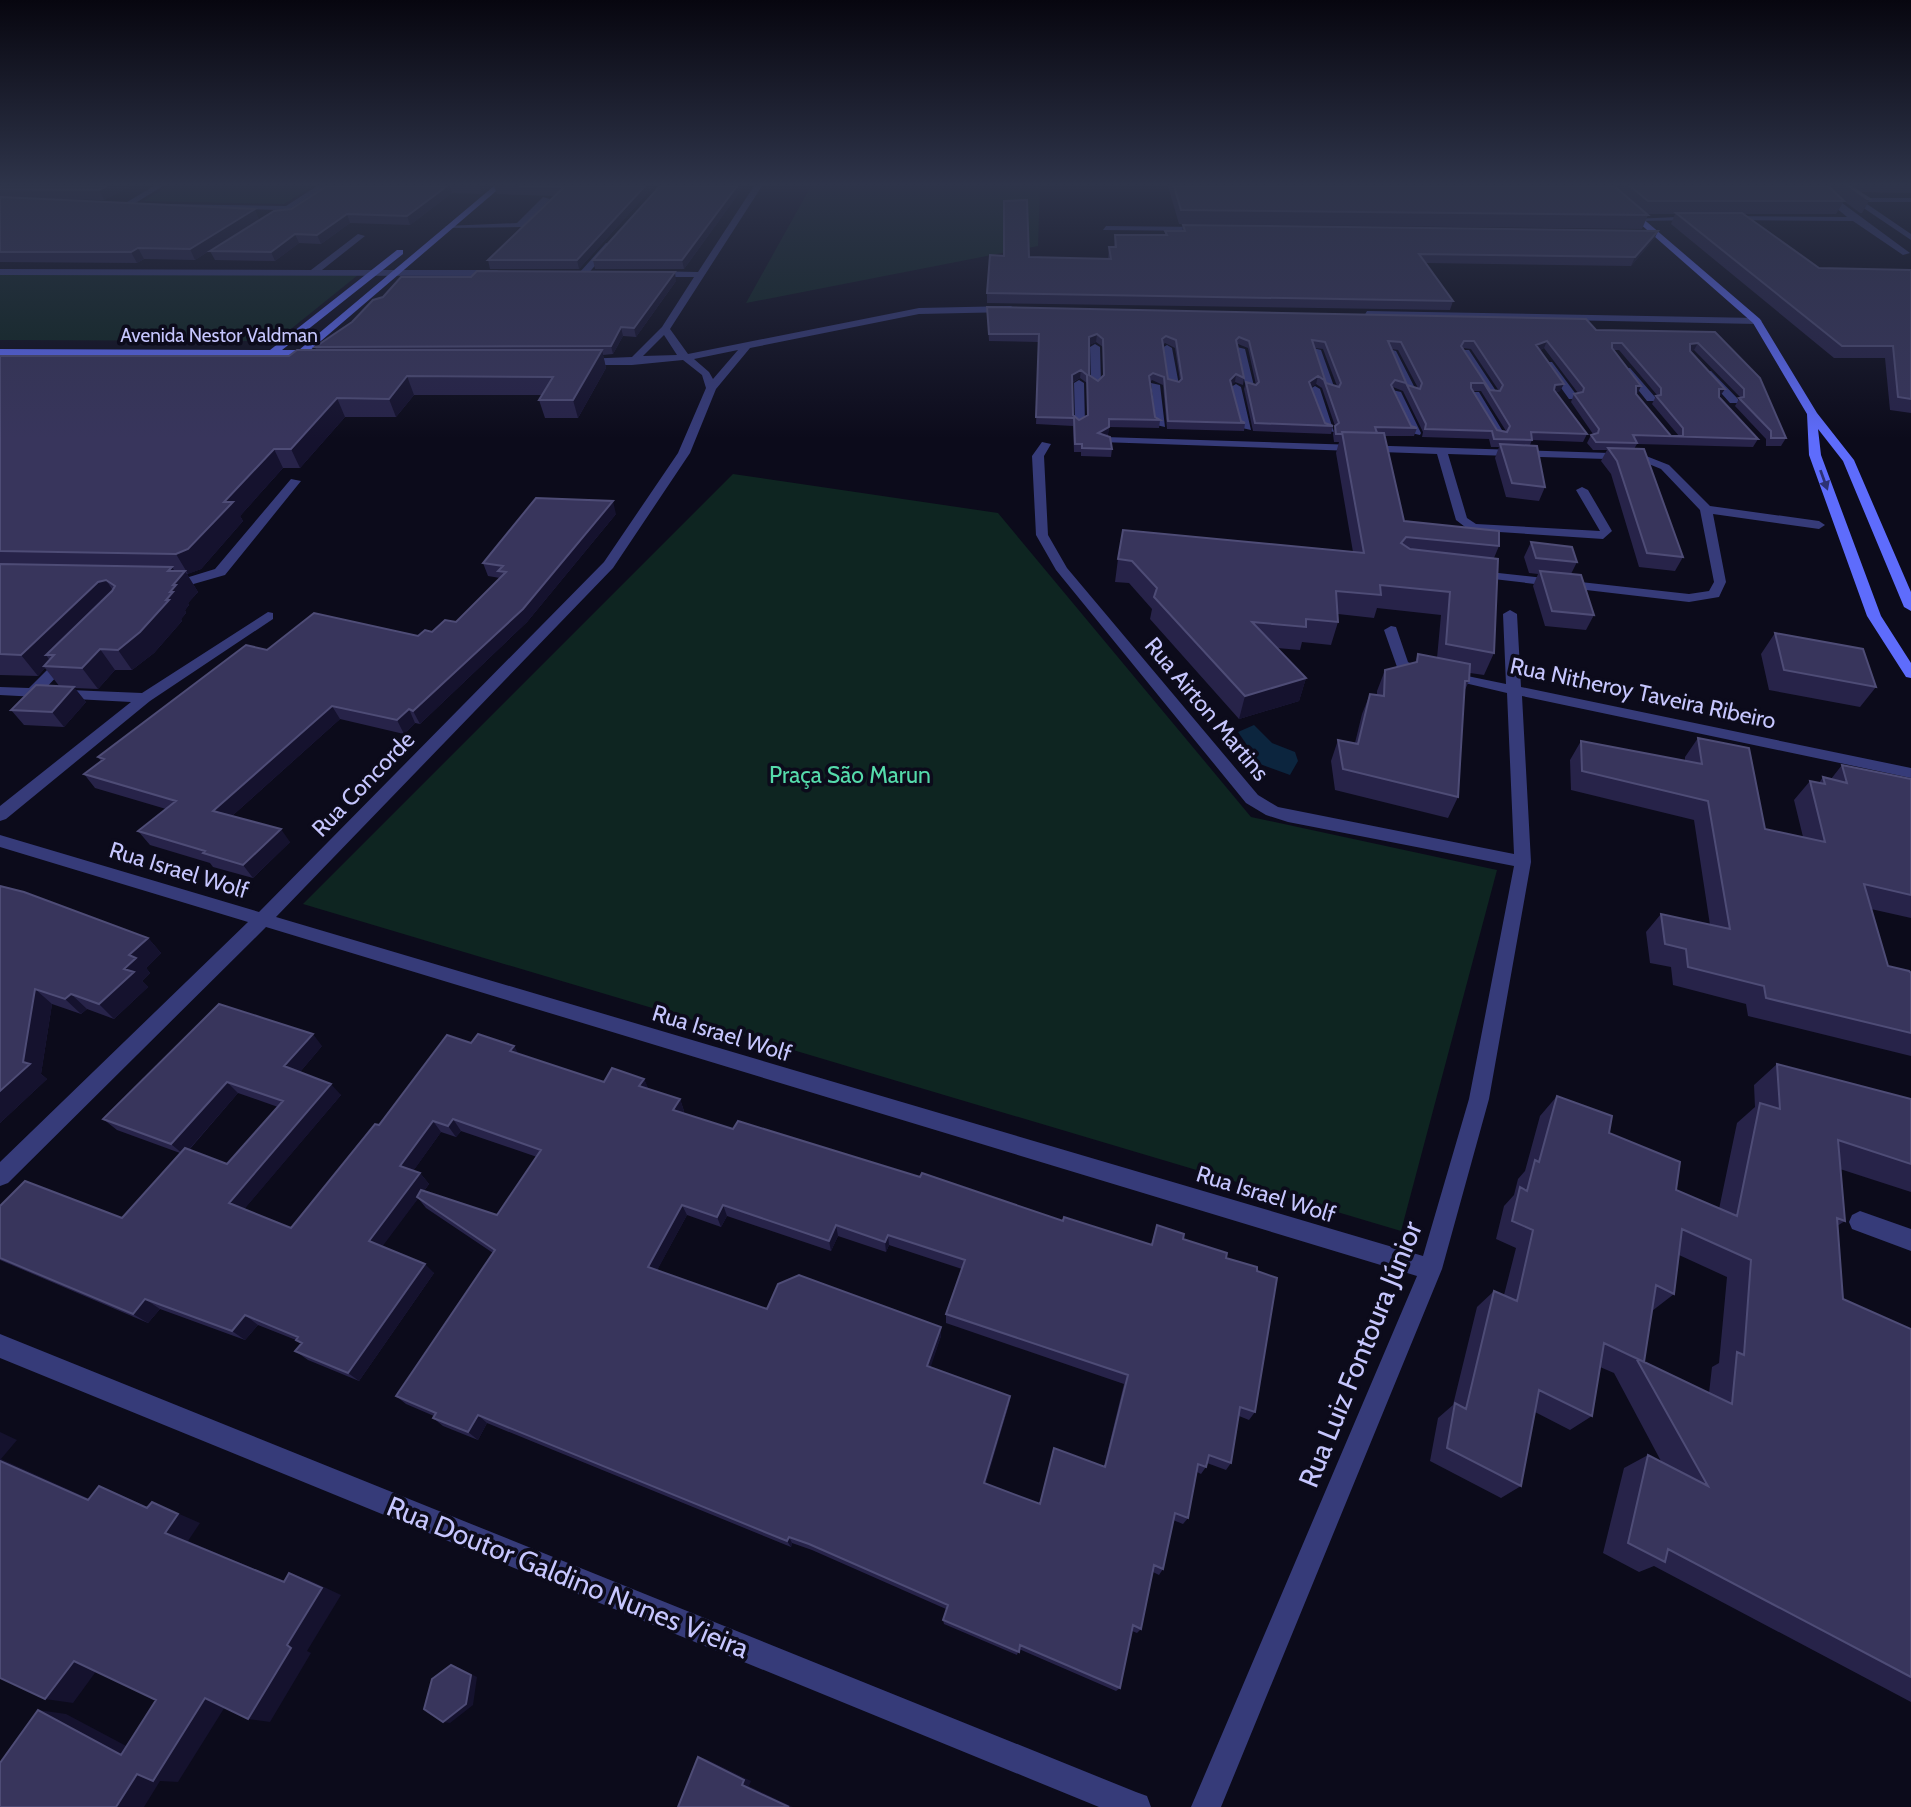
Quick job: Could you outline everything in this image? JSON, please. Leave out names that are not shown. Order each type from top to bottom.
[{"type":"main road","points":[[262,362],[377,270]]},
{"type":"main road","points":[[303,358],[396,270]]},
{"type":"main road","points":[[1698,270],[1757,321],[1812,414],[1848,460],[1911,607]]},
{"type":"main road","name":"Avenida Nestor Valdman","points":[[0,352],[273,353],[303,358]]},
{"type":"main road","name":"Avenida Nestor Valdman","points":[[0,362],[291,362]]},
{"type":"main road","points":[[1812,414],[1815,455],[1874,616],[1911,674]]},
{"type":"street","points":[[313,273],[316,270]]},
{"type":"street","points":[[583,274],[586,270]]},
{"type":"street","points":[[635,357],[665,329],[703,270]]},
{"type":"street","points":[[0,272],[502,274]]},
{"type":"street","points":[[570,274],[596,274]]},
{"type":"street","points":[[635,274],[700,275]]},
{"type":"street","points":[[574,357],[689,358],[919,311],[1026,309]]},
{"type":"street","points":[[1357,314],[1757,321]]},
{"type":"street","points":[[665,329],[678,351],[706,374],[711,388]]},
{"type":"street","name":"Rua Concorde","points":[[0,1176],[261,921],[609,565],[684,453],[711,388],[746,346]]},
{"type":"street","points":[[1095,347],[1096,383]]},
{"type":"street","points":[[1167,348],[1174,386]]},
{"type":"street","points":[[1240,349],[1251,388]]},
{"type":"street","points":[[1316,350],[1332,390]]},
{"type":"street","points":[[1391,351],[1412,392]]},
{"type":"street","points":[[1466,352],[1493,394]]},
{"type":"street","name":"Avenida Nestor Valdman","points":[[291,362],[315,353]]},
{"type":"street","points":[[1541,353],[1573,397]]},
{"type":"street","points":[[1621,363],[1649,404],[1638,398]]},
{"type":"street","points":[[1699,364],[1734,401]]},
{"type":"street","points":[[1079,383],[1080,423]]},
{"type":"street","points":[[1155,385],[1161,425]]},
{"type":"street","points":[[1236,387],[1247,428]]},
{"type":"street","points":[[1315,390],[1330,430]]},
{"type":"street","points":[[1396,392],[1416,433]]},
{"type":"street","points":[[1475,394],[1500,435]]},
{"type":"street","points":[[1558,396],[1565,407]]},
{"type":"street","points":[[1721,401],[1737,418]]},
{"type":"street","points":[[1104,440],[1651,459],[1665,467],[1706,509],[1720,583],[1714,594],[1703,597],[1457,571]]},
{"type":"street","name":"Rua Airton Martins","points":[[1046,444],[1038,456],[1042,535],[1051,552],[1062,570],[1252,799],[1262,806],[1289,816],[1522,862]]},
{"type":"street","points":[[1443,452],[1462,520],[1473,527],[1603,535],[1606,531],[1582,490]]},
{"type":"street","points":[[150,580],[190,581],[220,572],[295,481]]},
{"type":"street","points":[[1706,509],[1819,525]]},
{"type":"street","name":"Rua Luiz Fontoura Júnior","points":[[1206,1807],[1431,1269],[1479,1099],[1522,862],[1510,614]]},
{"type":"street","points":[[0,815],[145,698],[268,616]]},
{"type":"street","name":"Rua Nitheroy Taveira Ribeiro","points":[[1391,630],[1406,667],[1911,774]]},
{"type":"street","points":[[33,692],[81,645]]},
{"type":"street","points":[[0,691],[145,698]]},
{"type":"street","name":"Rua Israel Wolf","points":[[0,841],[1431,1269]]},
{"type":"street","points":[[1860,1222],[1911,1240]]},
{"type":"street","name":"Rua Doutor Galdino Nunes Vieira","points":[[0,1346],[1136,1807]]},
{"type":"green space","points":[[764,270],[913,270],[746,303]]},
{"type":"green space","points":[[0,273],[358,275],[276,341],[0,340]]},
{"type":"green space","name":"Praça São Marun","points":[[733,474],[998,513],[1251,817],[1497,870],[1401,1231],[303,904]]},
{"type":"water","points":[[1254,725],[1272,743],[1295,752],[1298,761],[1290,775],[1260,764],[1238,732]]},
{"type":"building","points":[[989,270],[1431,270],[1453,301],[987,293]]},
{"type":"building","points":[[1748,270],[1911,270],[1911,399],[1898,397],[1893,346],[1842,346]]},
{"type":"building","points":[[477,271],[675,272],[634,328],[621,327],[611,346],[315,347],[352,322],[373,300],[383,297],[401,277],[471,277]]},
{"type":"building","points":[[987,307],[1586,319],[1596,330],[1715,332],[1760,378],[1786,438],[1771,438],[1771,431],[1739,398],[1744,397],[1744,389],[1698,343],[1690,344],[1690,351],[1725,389],[1719,389],[1719,397],[1758,439],[1633,435],[1637,443],[1596,442],[1591,435],[1598,433],[1599,429],[1574,394],[1583,392],[1584,388],[1547,341],[1536,345],[1564,384],[1555,385],[1554,390],[1587,434],[1531,432],[1532,440],[1494,439],[1492,431],[1425,429],[1426,424],[1406,383],[1395,380],[1391,385],[1411,426],[1417,428],[1375,427],[1377,433],[1336,434],[1335,426],[1339,423],[1324,380],[1318,376],[1309,382],[1325,423],[1333,426],[1255,423],[1246,382],[1256,385],[1259,382],[1249,341],[1239,337],[1236,340],[1244,378],[1236,374],[1230,380],[1241,421],[1245,423],[1168,421],[1164,377],[1153,373],[1149,376],[1155,417],[1160,420],[1109,419],[1109,427],[1098,433],[1110,437],[1112,449],[1082,448],[1082,444],[1075,444],[1074,418],[1036,417],[1039,334],[989,334]],"holes":[[[1097,334],[1103,339],[1104,375],[1098,381],[1089,375],[1089,337]],[[1166,336],[1176,340],[1182,379],[1179,382],[1168,379],[1162,339]],[[1312,340],[1325,342],[1341,383],[1339,387],[1326,383]],[[1388,341],[1401,342],[1422,383],[1420,389],[1407,385]],[[1464,341],[1474,341],[1503,385],[1500,391],[1490,390],[1461,346]],[[1612,343],[1622,343],[1661,388],[1661,395],[1656,396],[1683,428],[1683,436],[1671,436],[1636,394],[1636,386],[1641,386],[1612,348]],[[1081,370],[1087,375],[1088,415],[1079,420],[1073,415],[1072,375]],[[1471,383],[1484,383],[1510,426],[1507,432],[1497,430],[1471,388]]]},
{"type":"building","points":[[297,350],[602,350],[573,400],[539,400],[553,377],[407,376],[389,399],[337,398],[291,449],[274,449],[224,502],[233,502],[188,549],[176,554],[0,551],[0,356],[289,356]]},
{"type":"building","points":[[1342,432],[1384,433],[1404,521],[1499,531],[1499,546],[1406,537],[1401,543],[1410,549],[1498,559],[1494,653],[1446,644],[1450,592],[1380,585],[1381,595],[1336,591],[1338,622],[1306,619],[1306,627],[1252,622],[1306,678],[1245,696],[1154,597],[1157,588],[1132,561],[1118,559],[1123,530],[1364,553]]},
{"type":"building","points":[[1500,444],[1537,446],[1545,487],[1512,483]]},
{"type":"building","points":[[1608,448],[1644,449],[1683,557],[1647,553],[1617,461]]},
{"type":"building","points":[[536,498],[613,501],[523,609],[413,711],[409,709],[397,720],[332,706],[213,811],[281,829],[243,865],[138,831],[176,801],[84,774],[104,759],[98,757],[246,645],[267,650],[314,613],[418,636],[425,630],[432,632],[445,620],[456,622],[506,572],[498,571],[503,566],[483,563]]},
{"type":"building","points":[[1531,542],[1572,547],[1577,562],[1536,558]]},
{"type":"building","points":[[0,564],[172,567],[168,571],[185,571],[173,585],[176,585],[166,600],[169,600],[140,632],[118,650],[100,649],[82,668],[44,666],[54,655],[46,655],[115,586],[106,580],[98,582],[21,655],[0,654]]},
{"type":"building","points":[[1540,571],[1581,575],[1594,615],[1552,611]]},
{"type":"building","points":[[1775,633],[1863,649],[1876,687],[1784,670]]},
{"type":"building","points":[[1418,654],[1470,664],[1469,681],[1465,681],[1458,797],[1343,769],[1338,740],[1358,744],[1370,694],[1384,696],[1385,670],[1417,662]]},
{"type":"building","points":[[36,685],[74,687],[52,712],[11,710]]},
{"type":"building","points":[[1698,738],[1749,748],[1765,829],[1825,842],[1810,781],[1825,784],[1823,777],[1847,783],[1842,765],[1911,779],[1911,895],[1864,884],[1888,966],[1911,973],[1911,1033],[1766,998],[1764,986],[1688,967],[1686,949],[1665,944],[1661,914],[1730,929],[1708,801],[1582,771],[1581,741],[1702,764]]},
{"type":"building","points":[[0,886],[24,892],[148,938],[129,955],[136,958],[124,969],[134,972],[99,1004],[71,994],[65,999],[35,989],[23,1062],[30,1064],[0,1091]]},
{"type":"building","points":[[219,1004],[313,1034],[284,1066],[331,1084],[229,1203],[291,1228],[375,1124],[379,1125],[447,1035],[471,1043],[478,1034],[514,1046],[510,1051],[604,1082],[612,1068],[644,1079],[639,1086],[680,1099],[673,1110],[733,1129],[738,1121],[920,1177],[922,1173],[1063,1221],[1064,1217],[1152,1245],[1157,1225],[1184,1234],[1183,1239],[1227,1253],[1226,1258],[1257,1267],[1257,1271],[1277,1278],[1255,1412],[1240,1407],[1231,1463],[1209,1455],[1206,1467],[1198,1464],[1188,1518],[1175,1513],[1163,1569],[1154,1565],[1141,1629],[1133,1625],[1120,1688],[1020,1645],[1019,1652],[943,1620],[948,1605],[809,1544],[789,1537],[787,1541],[478,1415],[468,1432],[433,1418],[436,1413],[396,1396],[495,1250],[417,1197],[421,1190],[497,1215],[541,1150],[453,1119],[448,1126],[433,1121],[400,1166],[420,1173],[369,1241],[425,1264],[348,1373],[295,1351],[302,1343],[296,1340],[298,1337],[245,1315],[232,1331],[145,1299],[133,1314],[0,1258],[0,1206],[25,1181],[122,1218],[185,1148],[227,1164],[283,1101],[227,1082],[171,1144],[103,1119]],"holes":[[[682,1205],[717,1217],[723,1205],[829,1241],[836,1225],[885,1242],[888,1235],[965,1260],[946,1314],[1128,1375],[1105,1467],[1054,1448],[1040,1504],[984,1483],[1010,1396],[927,1366],[941,1327],[799,1275],[778,1284],[767,1309],[648,1267]]]},
{"type":"building","points":[[1777,1064],[1911,1099],[1911,1164],[1838,1140],[1845,1221],[1837,1218],[1843,1299],[1911,1329],[1911,1677],[1668,1549],[1665,1562],[1628,1543],[1648,1455],[1708,1486],[1636,1358],[1604,1343],[1592,1416],[1539,1390],[1521,1486],[1447,1448],[1455,1403],[1466,1409],[1494,1291],[1517,1301],[1533,1230],[1512,1221],[1520,1187],[1527,1191],[1535,1160],[1539,1162],[1557,1096],[1612,1116],[1609,1133],[1680,1162],[1676,1190],[1737,1216],[1760,1103],[1780,1109]],"holes":[[[1682,1229],[1751,1260],[1744,1355],[1737,1352],[1732,1404],[1644,1362],[1656,1285],[1674,1294]]]},
{"type":"building","points":[[0,1461],[88,1500],[99,1486],[147,1508],[152,1502],[178,1514],[165,1533],[284,1582],[289,1573],[322,1588],[287,1645],[291,1648],[248,1719],[205,1698],[153,1781],[137,1774],[116,1807],[0,1807],[0,1763],[38,1710],[121,1755],[156,1700],[74,1661],[45,1699],[0,1678]]},
{"type":"building","points":[[451,1665],[471,1675],[466,1704],[443,1722],[424,1709],[432,1679]]},
{"type":"building","points":[[698,1757],[744,1780],[742,1785],[789,1807],[678,1807]]}]
